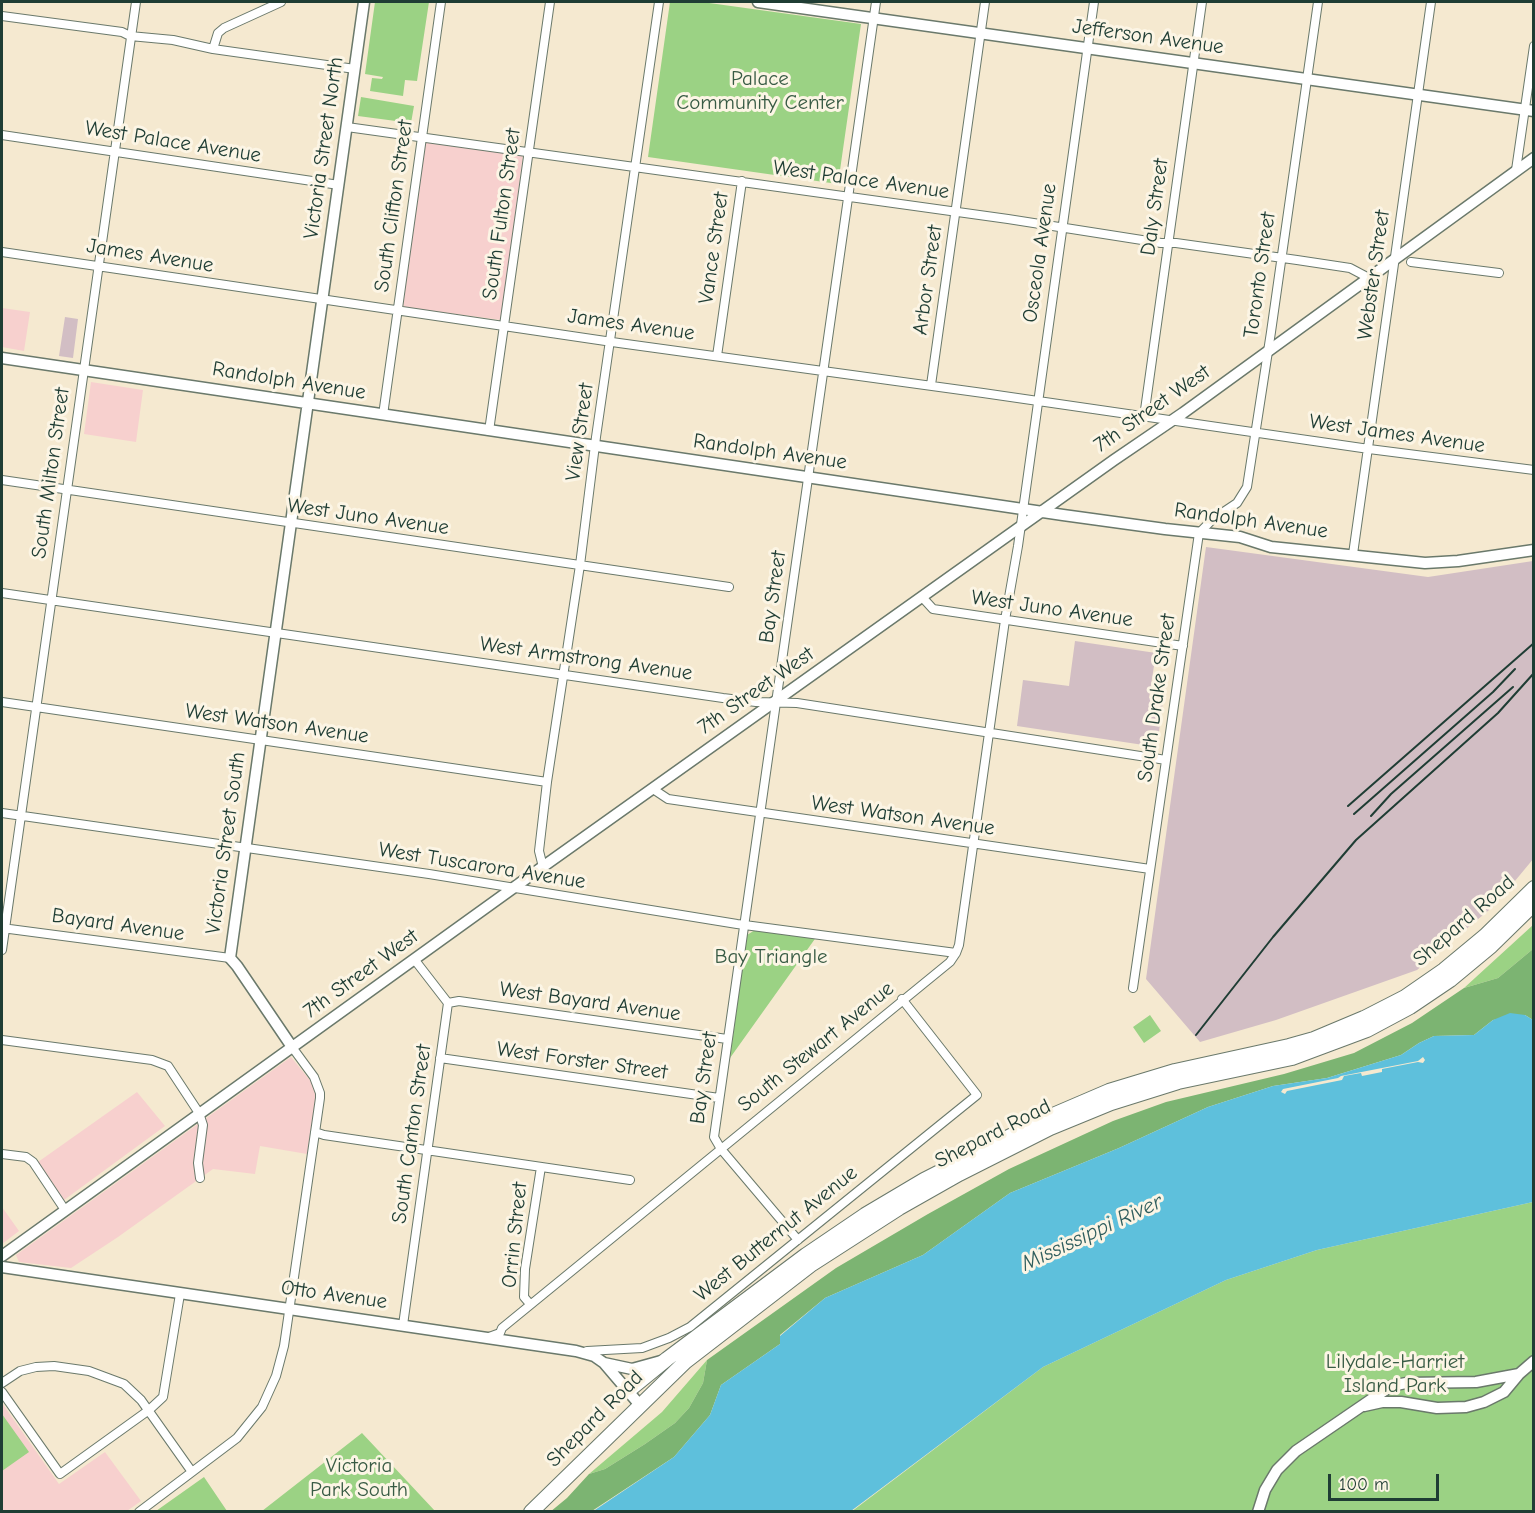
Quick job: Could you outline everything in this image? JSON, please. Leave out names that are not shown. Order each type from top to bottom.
[{"type":"highway","name":"Shepard Road","points":[[629,1390],[806,1255],[865,1215],[955,1163],[1046,1118],[1109,1091],[1175,1071],[1314,1039],[1383,1008],[1424,985],[1450,965],[1485,936],[1533,888]]},
{"type":"highway","name":"Shepard Road","points":[[531,1512],[639,1404],[704,1346],[839,1245],[929,1190],[1050,1128],[1111,1103],[1178,1082],[1292,1058],[1367,1030],[1410,1007],[1450,980],[1491,946],[1533,904]]},
{"type":"street","name":"South Milton Street","points":[[2,950],[3,928],[136,2]]},
{"type":"street","points":[[213,49],[218,33],[224,28],[281,2]]},
{"type":"street","name":"Victoria Street North","points":[[322,300],[364,2]]},
{"type":"street","name":"South Clifton Street","points":[[384,415],[441,2]]},
{"type":"street","name":"South Fulton Street","points":[[489,431],[550,2]]},
{"type":"street","name":"View Street","points":[[543,867],[539,851],[547,782],[580,566],[659,2]]},
{"type":"street","name":"Jefferson Avenue","points":[[763,2],[1529,110]]},
{"type":"street","name":"Bay Street","points":[[798,1240],[721,1149],[714,1137],[876,2]]},
{"type":"street","name":"Arbor Street","points":[[931,385],[986,2]]},
{"type":"street","name":"Osceola Avenue","points":[[1020,528],[1094,2]]},
{"type":"street","name":"Daly Street","points":[[1144,417],[1202,2]]},
{"type":"street","name":"Toronto Street","points":[[1199,533],[1213,519],[1237,503],[1244,493],[1256,432],[1318,2]]},
{"type":"street","name":"Webster Street","points":[[1353,554],[1431,2]]},
{"type":"street","points":[[2,16],[122,32],[130,36],[173,40],[213,49],[355,69]]},
{"type":"street","points":[[1516,170],[1529,110],[1533,46]]},
{"type":"street","name":"West Palace Avenue","points":[[346,127],[1350,268],[1367,277]]},
{"type":"street","name":"West Palace Avenue","points":[[2,135],[339,185]]},
{"type":"street","name":"7th Street West","points":[[2,1256],[414,959],[1170,421],[1533,158]]},
{"type":"street","name":"Vance Street","points":[[717,356],[742,181]]},
{"type":"street","name":"James Avenue","points":[[2,252],[397,311],[1256,432]]},
{"type":"street","points":[[1411,262],[1499,273]]},
{"type":"street","name":"Victoria Street South","points":[[138,1512],[237,1438],[252,1422],[262,1407],[276,1376],[290,1309],[320,1093],[314,1077],[230,958],[322,300]]},
{"type":"street","name":"Randolph Avenue","points":[[2,358],[1042,512],[1240,537],[1271,547],[1432,562],[1458,561],[1533,550]]},
{"type":"street","name":"West James Avenue","points":[[1256,432],[1369,450],[1533,470]]},
{"type":"street","name":"West Juno Avenue","points":[[2,480],[729,587]]},
{"type":"street","points":[[956,954],[1020,528]]},
{"type":"street","name":"South Drake Street","points":[[1133,988],[1199,533]]},
{"type":"street","name":"West Armstrong Avenue","points":[[2,593],[734,699],[797,703],[1166,760]]},
{"type":"street","name":"West Juno Avenue","points":[[922,597],[933,609],[1183,646]]},
{"type":"street","name":"West Watson Avenue","points":[[2,702],[547,782]]},
{"type":"street","name":"West Watson Avenue","points":[[653,789],[668,799],[760,814],[1150,870]]},
{"type":"street","name":"West Tuscarora Avenue","points":[[2,813],[514,888],[745,925],[956,954]]},
{"type":"street","name":"Bayard Avenue","points":[[3,928],[230,958]]},
{"type":"street","name":"South Stewart Avenue","points":[[487,1337],[500,1333],[502,1328],[530,1304],[950,962],[956,954]]},
{"type":"street","points":[[414,959],[448,1003]]},
{"type":"street","name":"West Butternut Avenue","points":[[576,1351],[631,1349],[654,1345],[690,1327],[977,1095],[902,999]]},
{"type":"street","name":"West Bayard Avenue","points":[[448,1003],[459,1001],[727,1039]]},
{"type":"street","name":"South Canton Street","points":[[403,1325],[448,1003]]},
{"type":"street","points":[[2,1040],[152,1060],[168,1066],[199,1113],[203,1125],[198,1163],[200,1178]]},
{"type":"street","name":"West Forster Street","points":[[440,1058],[719,1098]]},
{"type":"street","points":[[315,1132],[324,1136],[630,1180]]},
{"type":"street","points":[[2,1154],[26,1157],[33,1162],[64,1210]]},
{"type":"street","name":"Orrin Street","points":[[530,1304],[524,1298],[525,1269],[541,1167]]},
{"type":"street","name":"Otto Avenue","points":[[2,1267],[576,1351],[594,1356],[604,1363],[639,1404]]},
{"type":"street","points":[[2,1392],[60,1474],[160,1402],[165,1391],[180,1294]]},
{"type":"street","points":[[604,1363],[627,1369],[639,1369],[667,1359]]},
{"type":"street","points":[[1364,1406],[1382,1402],[1401,1402],[1437,1408],[1466,1407],[1484,1402],[1504,1392],[1533,1362]]},
{"type":"street","points":[[2,1383],[12,1375],[28,1368],[54,1366],[100,1374],[124,1384],[132,1389],[149,1410],[192,1472]]},
{"type":"street","points":[[1258,1512],[1265,1490],[1277,1470],[1296,1451],[1391,1386],[1476,1382],[1519,1374]]},
{"type":"shaded area","points":[[425,142],[523,155],[501,320],[403,307]]},
{"type":"shaded area","points":[[2,308],[30,312],[24,351],[2,347]]},
{"type":"shaded area","points":[[65,317],[78,319],[73,358],[59,356]]},
{"type":"shaded area","points":[[91,382],[143,390],[136,442],[84,434]]},
{"type":"shaded area","points":[[1206,547],[1428,577],[1533,561],[1534,858],[1495,905],[1417,970],[1276,1020],[1200,1042],[1146,979]]},
{"type":"shaded area","points":[[1075,641],[1156,653],[1149,698],[1163,701],[1157,747],[1017,726],[1023,680],[1069,686]]},
{"type":"shaded area","points":[[291,1057],[313,1084],[316,1097],[307,1154],[260,1146],[255,1174],[213,1169],[71,1268],[19,1262],[16,1255]]},
{"type":"shaded area","points":[[137,1092],[165,1126],[64,1200],[38,1162]]},
{"type":"shaded area","points":[[2,1207],[19,1231],[2,1244]]},
{"type":"shaded area","points":[[2,1403],[59,1484],[105,1452],[141,1501],[127,1511],[2,1511]]},
{"type":"green space","points":[[375,2],[429,2],[417,81],[405,80],[403,96],[370,91],[372,78],[382,79],[383,77],[365,74]]},
{"type":"green space","name":"Palace Community Center","points":[[670,2],[702,2],[861,24],[838,184],[648,157]]},
{"type":"green space","points":[[361,97],[414,106],[411,123],[358,116]]},
{"type":"green space","points":[[1533,925],[1533,949],[1498,978],[1464,988]]},
{"type":"green space","name":"Bay Triangle","points":[[755,930],[817,936],[730,1058],[747,935]]},
{"type":"green space","points":[[1533,949],[1533,1020],[1525,1015],[1493,1020],[1474,1035],[1434,1036],[1401,1055],[1327,1078],[1273,1086],[1208,1107],[1119,1148],[1010,1193],[923,1255],[825,1298],[780,1335],[780,1344],[721,1385],[710,1415],[674,1457],[592,1511],[550,1512],[567,1498],[589,1474],[605,1469],[675,1423],[689,1408],[703,1383],[707,1360],[836,1268],[928,1214],[1009,1169],[1113,1121],[1166,1102],[1284,1074],[1354,1053],[1412,1023],[1464,988],[1498,978]]},
{"type":"green space","points":[[1150,1015],[1161,1031],[1144,1043],[1133,1027]]},
{"type":"green space","name":"Lilydale-Harriet Island Park","points":[[1533,1202],[1533,1511],[851,1512],[1043,1367],[1226,1280],[1317,1250]]},
{"type":"green space","points":[[707,1360],[703,1383],[689,1408],[675,1423],[605,1469],[589,1474],[662,1412]]},
{"type":"green space","points":[[2,1414],[29,1452],[2,1471]]},
{"type":"green space","name":"Victoria Park South","points":[[362,1433],[435,1511],[262,1511]]},
{"type":"green space","points":[[204,1477],[227,1511],[156,1511]]},
{"type":"water","name":"Mississippi River","points":[[1510,1013],[1525,1015],[1533,1020],[1533,1202],[1317,1250],[1226,1280],[1043,1367],[851,1511],[592,1512],[674,1457],[710,1415],[721,1385],[780,1344],[780,1336],[825,1298],[923,1255],[1010,1193],[1119,1148],[1208,1107],[1273,1086],[1327,1078],[1401,1055],[1434,1036],[1474,1035],[1493,1020]]},
{"type":"pier","points":[[1423,1057],[1425,1060],[1423,1063],[1382,1069],[1382,1072],[1362,1076],[1361,1073],[1344,1076],[1342,1080],[1287,1091],[1285,1094],[1281,1092],[1283,1089],[1341,1076],[1418,1061]]},
{"type":"railway","points":[[1348,806],[1534,643]]},
{"type":"railway","points":[[1354,814],[1493,692],[1515,669]]},
{"type":"railway","points":[[1196,1035],[1273,937],[1356,840],[1498,713],[1534,673]]},
{"type":"railway","points":[[1371,816],[1391,794],[1513,687]]}]
